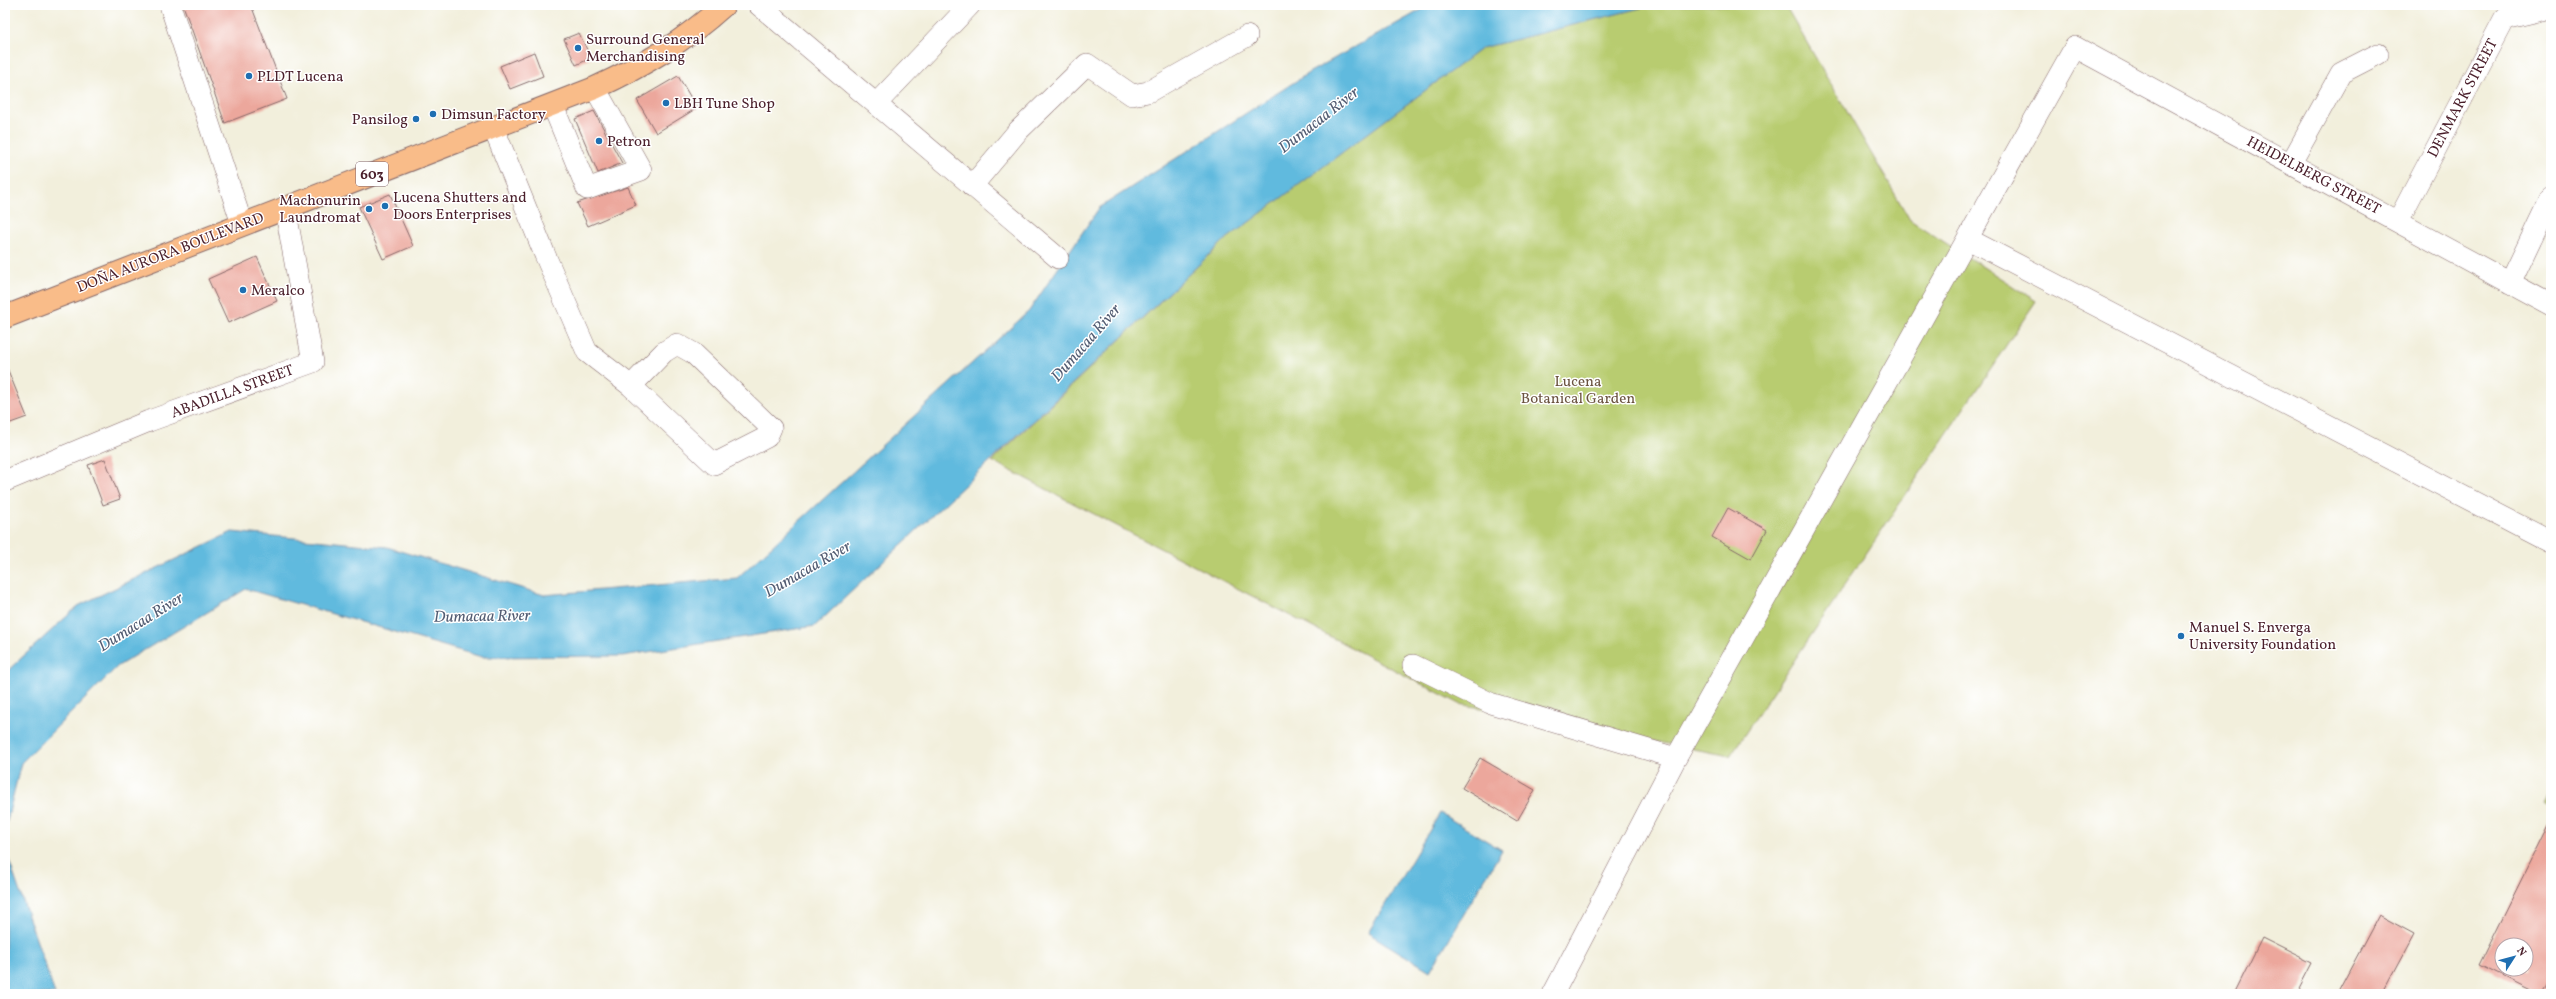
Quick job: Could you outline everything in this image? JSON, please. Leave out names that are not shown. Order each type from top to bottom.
[{"type":"main road","name":"DOÑA AURORA BOULEVARD","points":[[5,317],[285,207],[494,129],[595,88],[638,69],[687,37],[724,5]]},
{"type":"street","points":[[170,5],[242,224]]},
{"type":"street","points":[[759,5],[1058,258]]},
{"type":"street","points":[[876,104],[970,5]]},
{"type":"street","name":"DENMARK STREET","points":[[2398,221],[2504,19],[2551,8]]},
{"type":"street","points":[[972,186],[1018,131],[1087,64],[1132,95],[1148,92],[1247,36]]},
{"type":"street","name":"HEIDELBERG STREET","points":[[1968,239],[2075,47],[2551,305]]},
{"type":"street","points":[[2291,163],[2341,73],[2378,54]]},
{"type":"street","points":[[553,106],[587,189],[641,170],[595,88]]},
{"type":"street","points":[[494,129],[544,255],[587,352],[631,386],[714,464],[767,437],[771,428],[693,353],[677,344],[664,352],[631,386]]},
{"type":"street","points":[[2510,283],[2551,197]]},
{"type":"street","name":"ABADILLA STREET","points":[[5,481],[148,421],[313,362],[285,207]]},
{"type":"street","points":[[1552,994],[1676,758],[1968,239],[2551,542]]},
{"type":"street","points":[[1413,665],[1490,703],[1676,758]]},
{"type":"green space","name":"Lucena Botanical Garden","points":[[1652,5],[1785,5],[1910,220],[2036,301],[1730,756],[1460,704],[992,461],[1225,240],[1482,48]]},
{"type":"green space","points":[[2551,789],[2551,808],[2543,803]]},
{"type":"water","name":"Dumacaa River","points":[[1430,5],[1652,5],[1482,48],[1225,240],[815,626],[622,656],[482,657],[246,589],[118,666],[21,763],[5,829],[5,673],[78,606],[232,532],[387,547],[544,595],[737,578],[1029,311],[1099,208],[1310,72]]},
{"type":"water","points":[[1440,813],[1502,850],[1430,971],[1368,933]]},
{"type":"water","points":[[5,849],[55,994],[5,994]]},
{"type":"building","points":[[183,5],[251,5],[287,99],[225,123]]},
{"type":"building","name":"Surround General Merchandising","points":[[579,33],[591,58],[576,65],[564,39]]},
{"type":"building","points":[[534,52],[543,76],[510,89],[500,66]]},
{"type":"building","points":[[678,76],[697,108],[656,133],[637,100]]},
{"type":"building","name":"Petron","points":[[594,111],[622,163],[598,173],[575,119]]},
{"type":"building","points":[[628,187],[636,205],[588,226],[577,203]]},
{"type":"building","points":[[390,194],[413,246],[383,259],[359,207]]},
{"type":"building","name":"Meralco","points":[[257,257],[277,301],[228,323],[208,279]]},
{"type":"building","points":[[5,363],[27,417],[5,425]]},
{"type":"building","points":[[105,459],[120,499],[103,505],[88,465]]},
{"type":"building","points":[[1728,508],[1767,530],[1751,559],[1712,537]]},
{"type":"building","points":[[1480,758],[1535,790],[1517,821],[1462,788]]},
{"type":"building","points":[[2551,820],[2551,976],[2542,994],[2538,994],[2503,977],[2534,977],[2534,937],[2494,937],[2494,972],[2479,965]]},
{"type":"building","points":[[2379,915],[2414,934],[2382,994],[2337,994]]},
{"type":"building","points":[[2262,938],[2312,963],[2296,994],[2234,994]]},
{"type":"place","name":"Surround General Merchandising","points":[[578,48]]},
{"type":"place","name":"PLDT Lucena","points":[[249,76]]},
{"type":"place","name":"LBH Tune Shop","points":[[666,103]]},
{"type":"place","name":"Dimsun Factory","points":[[433,114]]},
{"type":"place","name":"Pansilog","points":[[416,119]]},
{"type":"place","name":"Petron","points":[[599,141]]},
{"type":"place","name":"Lucena Shutters and Doors Enterprises","points":[[385,206]]},
{"type":"place","name":"Machonurin Laundromat","points":[[369,209]]},
{"type":"place","name":"Meralco","points":[[243,290]]},
{"type":"place","name":"Manuel S. Enverga University Foundation","points":[[2181,636]]}]
